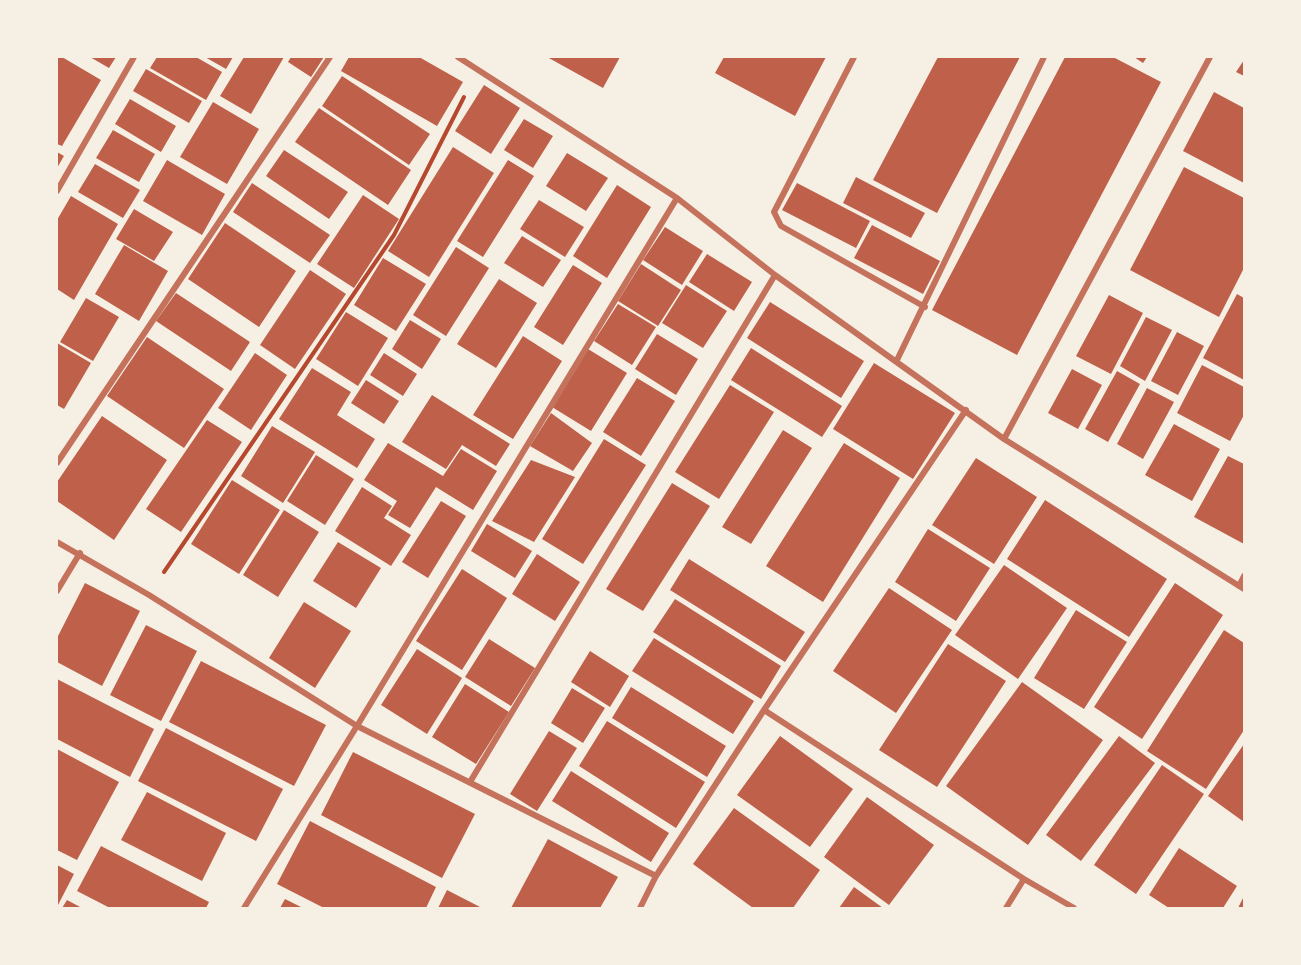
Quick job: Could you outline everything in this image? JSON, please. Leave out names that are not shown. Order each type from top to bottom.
[{"type":"street","points":[[57,191],[134,57]]},
{"type":"street","points":[[57,464],[330,57]]},
{"type":"street","points":[[458,57],[677,198],[775,274],[1004,439],[1241,587],[1244,576]]},
{"type":"street","points":[[854,57],[774,212],[781,226],[925,307]]},
{"type":"street","points":[[897,360],[925,307],[1044,57]]},
{"type":"street","points":[[1004,439],[1210,57]]},
{"type":"street","points":[[243,908],[357,726],[677,198]]},
{"type":"street","points":[[470,782],[775,274]]},
{"type":"street","points":[[640,908],[656,876],[764,710],[966,410]]},
{"type":"street","points":[[57,542],[80,553],[149,595],[357,726],[656,876]]},
{"type":"street","points":[[57,591],[80,553]]},
{"type":"street","points":[[764,710],[1024,879],[1074,908]]},
{"type":"street","points":[[1006,908],[1024,879]]},
{"type":"path","points":[[149,595],[394,236],[478,70]]},
{"type":"building","points":[[57,57],[62,57],[101,80],[62,146],[57,144]]},
{"type":"building","points":[[90,57],[116,57],[109,68]]},
{"type":"building","points":[[157,57],[196,57],[222,72],[206,100],[150,68]]},
{"type":"building","points":[[205,57],[233,57],[226,69]]},
{"type":"building","points":[[244,57],[284,57],[251,114],[220,96]]},
{"type":"building","points":[[291,57],[324,57],[311,77],[288,62]]},
{"type":"building","points":[[349,57],[419,57],[463,82],[437,126],[341,71]]},
{"type":"building","points":[[547,57],[620,57],[603,88]]},
{"type":"building","points":[[724,57],[826,57],[795,116],[715,73]]},
{"type":"building","points":[[938,57],[1020,57],[937,213],[873,180]]},
{"type":"building","points":[[1065,57],[1113,57],[1161,82],[1017,355],[932,310]]},
{"type":"building","points":[[1134,57],[1147,57],[1143,63]]},
{"type":"building","points":[[1244,60],[1244,76],[1236,72]]},
{"type":"building","points":[[146,69],[202,101],[189,123],[133,91]]},
{"type":"building","points":[[342,76],[430,134],[409,165],[322,106]]},
{"type":"building","points":[[484,85],[520,108],[491,154],[455,131]]},
{"type":"building","points":[[1214,92],[1244,108],[1244,183],[1183,151]]},
{"type":"building","points":[[130,99],[176,126],[161,152],[115,124]]},
{"type":"building","points":[[213,102],[259,129],[227,184],[180,157]]},
{"type":"building","points":[[319,108],[411,170],[388,205],[295,142]]},
{"type":"building","points":[[524,119],[553,136],[533,168],[504,150]]},
{"type":"building","points":[[113,130],[155,154],[139,182],[96,158]]},
{"type":"building","points":[[453,147],[494,173],[429,277],[388,251]]},
{"type":"building","points":[[284,150],[348,192],[329,219],[266,176]]},
{"type":"building","points":[[57,152],[64,156],[57,168]]},
{"type":"building","points":[[567,153],[608,178],[586,211],[546,186]]},
{"type":"building","points":[[167,160],[225,194],[202,235],[143,201]]},
{"type":"building","points":[[508,160],[534,176],[483,257],[457,241]]},
{"type":"building","points":[[95,164],[140,190],[123,218],[78,192]]},
{"type":"building","points":[[1184,167],[1244,198],[1244,268],[1219,317],[1130,270]]},
{"type":"building","points":[[856,177],[925,213],[911,238],[843,203]]},
{"type":"building","points":[[252,183],[330,235],[310,263],[233,212]]},
{"type":"building","points":[[797,183],[870,221],[856,248],[782,210]]},
{"type":"building","points":[[617,185],[651,207],[607,278],[573,256]]},
{"type":"building","points":[[363,195],[399,219],[354,288],[317,264]]},
{"type":"building","points":[[71,196],[118,224],[74,300],[57,289],[57,220]]},
{"type":"building","points":[[539,200],[584,227],[565,257],[520,229]]},
{"type":"building","points":[[134,209],[173,232],[154,261],[116,239]]},
{"type":"building","points":[[225,223],[296,271],[259,327],[188,279]]},
{"type":"building","points":[[872,225],[940,261],[923,294],[854,258]]},
{"type":"building","points":[[665,227],[703,251],[682,285],[643,260]]},
{"type":"building","points":[[522,236],[561,260],[543,287],[504,263]]},
{"type":"building","points":[[124,245],[168,271],[139,321],[95,294]]},
{"type":"building","points":[[456,247],[489,268],[446,336],[413,315]]},
{"type":"building","points":[[707,254],[752,282],[734,311],[689,282]]},
{"type":"building","points":[[383,258],[426,284],[396,331],[354,305]]},
{"type":"building","points":[[641,264],[681,290],[658,326],[618,301]]},
{"type":"building","points":[[573,265],[602,283],[563,345],[534,327]]},
{"type":"building","points":[[310,270],[346,294],[295,369],[260,345]]},
{"type":"building","points":[[499,279],[537,303],[496,368],[457,344]]},
{"type":"building","points":[[686,285],[727,311],[703,348],[662,323]]},
{"type":"building","points":[[176,293],[250,342],[231,371],[156,321]]},
{"type":"building","points":[[1237,294],[1244,298],[1244,380],[1203,358]]},
{"type":"building","points":[[1109,295],[1143,313],[1111,374],[1076,356]]},
{"type":"building","points":[[86,298],[119,317],[93,361],[60,342]]},
{"type":"building","points":[[770,302],[864,361],[841,398],[747,338]]},
{"type":"building","points":[[618,304],[656,327],[632,365],[594,341]]},
{"type":"building","points":[[346,312],[388,338],[358,386],[316,359]]},
{"type":"building","points":[[1146,317],[1172,330],[1145,381],[1120,366]]},
{"type":"building","points":[[410,320],[441,339],[422,369],[392,349]]},
{"type":"building","points":[[1177,332],[1204,346],[1178,395],[1151,381]]},
{"type":"building","points":[[657,334],[698,359],[676,395],[635,369]]},
{"type":"building","points":[[523,336],[562,361],[513,439],[473,415]]},
{"type":"building","points":[[147,337],[224,389],[184,448],[107,396]]},
{"type":"building","points":[[57,343],[91,363],[64,409],[57,405]]},
{"type":"building","points":[[751,348],[842,406],[822,437],[731,380]]},
{"type":"building","points":[[588,349],[627,373],[591,431],[552,407]]},
{"type":"building","points":[[255,353],[287,375],[251,430],[218,408]]},
{"type":"building","points":[[384,353],[417,374],[403,396],[370,375]]},
{"type":"building","points":[[874,363],[955,413],[913,479],[833,429]]},
{"type":"building","points":[[1202,365],[1244,387],[1244,415],[1230,441],[1177,413]]},
{"type":"building","points":[[312,368],[351,392],[337,415],[375,439],[357,468],[279,419]]},
{"type":"building","points":[[1072,369],[1102,385],[1078,429],[1048,413]]},
{"type":"building","points":[[1117,371],[1140,384],[1108,442],[1085,429]]},
{"type":"building","points":[[637,378],[675,401],[641,456],[603,432]]},
{"type":"building","points":[[366,380],[399,401],[384,424],[351,403]]},
{"type":"building","points":[[730,385],[774,412],[719,499],[675,472]]},
{"type":"building","points":[[1147,388],[1174,402],[1143,459],[1117,444]]},
{"type":"building","points":[[432,395],[510,444],[496,466],[462,445],[446,469],[402,442]]},
{"type":"building","points":[[551,413],[592,443],[573,471],[530,446]]},
{"type":"building","points":[[102,416],[167,460],[114,540],[57,501],[57,482]]},
{"type":"building","points":[[207,420],[242,442],[181,532],[146,509]]},
{"type":"building","points":[[1174,424],[1220,449],[1192,501],[1145,475]]},
{"type":"building","points":[[272,426],[315,452],[283,503],[241,476]]},
{"type":"building","points":[[783,430],[812,448],[751,544],[722,527]]},
{"type":"building","points":[[604,439],[646,465],[583,564],[542,539]]},
{"type":"building","points":[[388,443],[443,476],[461,449],[497,471],[473,510],[436,487],[410,528],[388,515],[397,501],[364,480]]},
{"type":"building","points":[[844,443],[900,478],[823,602],[766,566]]},
{"type":"building","points":[[316,455],[354,479],[325,525],[287,501]]},
{"type":"building","points":[[1228,456],[1244,464],[1244,544],[1194,517]]},
{"type":"building","points":[[976,458],[1037,497],[994,564],[932,525]]},
{"type":"building","points":[[531,460],[575,477],[534,542],[492,521]]},
{"type":"building","points":[[232,480],[280,510],[239,574],[191,544]]},
{"type":"building","points":[[672,483],[710,506],[643,611],[606,589]]},
{"type":"building","points":[[362,487],[392,506],[384,518],[411,535],[391,566],[335,531]]},
{"type":"building","points":[[1045,500],[1167,579],[1129,637],[1007,559]]},
{"type":"building","points":[[441,501],[466,516],[428,578],[402,562]]},
{"type":"building","points":[[284,510],[319,532],[278,597],[243,575]]},
{"type":"building","points":[[487,524],[532,551],[515,578],[471,551]]},
{"type":"building","points":[[928,529],[990,568],[956,621],[895,582]]},
{"type":"building","points":[[338,542],[381,568],[356,608],[313,581]]},
{"type":"building","points":[[537,554],[580,582],[555,621],[512,594]]},
{"type":"building","points":[[689,559],[805,632],[785,662],[670,590]]},
{"type":"building","points":[[1004,565],[1067,608],[1018,679],[955,635]]},
{"type":"building","points":[[462,569],[507,598],[462,670],[416,641]]},
{"type":"building","points":[[85,583],[140,611],[102,686],[57,662],[57,638]]},
{"type":"building","points":[[1175,583],[1223,615],[1142,739],[1094,707]]},
{"type":"building","points":[[889,588],[952,630],[896,713],[833,671]]},
{"type":"building","points":[[675,599],[781,666],[761,699],[653,632]]},
{"type":"building","points":[[304,602],[351,631],[315,688],[269,658]]},
{"type":"building","points":[[1076,610],[1127,642],[1084,709],[1034,678]]},
{"type":"building","points":[[146,625],[197,651],[161,721],[110,695]]},
{"type":"building","points":[[1224,630],[1244,643],[1244,730],[1206,789],[1147,751]]},
{"type":"building","points":[[654,638],[754,701],[733,734],[632,671]]},
{"type":"building","points":[[489,639],[535,668],[511,706],[465,677]]},
{"type":"building","points":[[948,644],[1006,681],[937,787],[879,750]]},
{"type":"building","points":[[417,649],[462,678],[427,734],[381,705]]},
{"type":"building","points":[[590,651],[629,676],[610,707],[571,682]]},
{"type":"building","points":[[201,661],[326,725],[294,786],[169,722]]},
{"type":"building","points":[[57,679],[154,729],[130,777],[57,739]]},
{"type":"building","points":[[1022,682],[1103,740],[1028,845],[946,786]]},
{"type":"building","points":[[465,684],[509,712],[476,764],[432,737]]},
{"type":"building","points":[[631,687],[726,746],[707,777],[612,718]]},
{"type":"building","points":[[572,688],[605,708],[583,743],[551,723]]},
{"type":"building","points":[[607,721],[705,782],[676,828],[579,766]]},
{"type":"building","points":[[166,728],[283,789],[256,841],[138,781]]},
{"type":"building","points":[[549,731],[577,748],[537,811],[510,794]]},
{"type":"building","points":[[780,736],[853,789],[810,847],[737,795]]},
{"type":"building","points":[[1119,736],[1155,763],[1081,861],[1046,835]]},
{"type":"building","points":[[1244,744],[1244,822],[1208,796]]},
{"type":"building","points":[[57,749],[119,782],[77,860],[57,850]]},
{"type":"building","points":[[353,752],[475,814],[442,878],[321,815]]},
{"type":"building","points":[[1162,765],[1204,794],[1136,894],[1094,865]]},
{"type":"building","points":[[571,771],[669,833],[651,862],[552,801]]},
{"type":"building","points":[[147,792],[226,833],[202,881],[121,840]]},
{"type":"building","points":[[867,797],[934,845],[889,905],[824,857]]},
{"type":"building","points":[[734,808],[820,870],[793,908],[753,908],[693,864]]},
{"type":"building","points":[[310,821],[436,887],[426,908],[324,908],[277,884]]},
{"type":"building","points":[[548,839],[618,877],[600,908],[511,908]]},
{"type":"building","points":[[101,846],[209,902],[206,908],[110,908],[77,891]]},
{"type":"building","points":[[1179,848],[1237,886],[1223,908],[1169,908],[1149,895]]},
{"type":"building","points":[[57,865],[74,874],[57,907]]},
{"type":"building","points":[[854,887],[883,908],[839,908]]},
{"type":"building","points":[[447,890],[482,908],[438,908]]},
{"type":"building","points":[[1244,896],[1244,908],[1238,908]]},
{"type":"building","points":[[285,899],[303,908],[280,908]]},
{"type":"building","points":[[67,900],[82,908],[62,908]]}]
